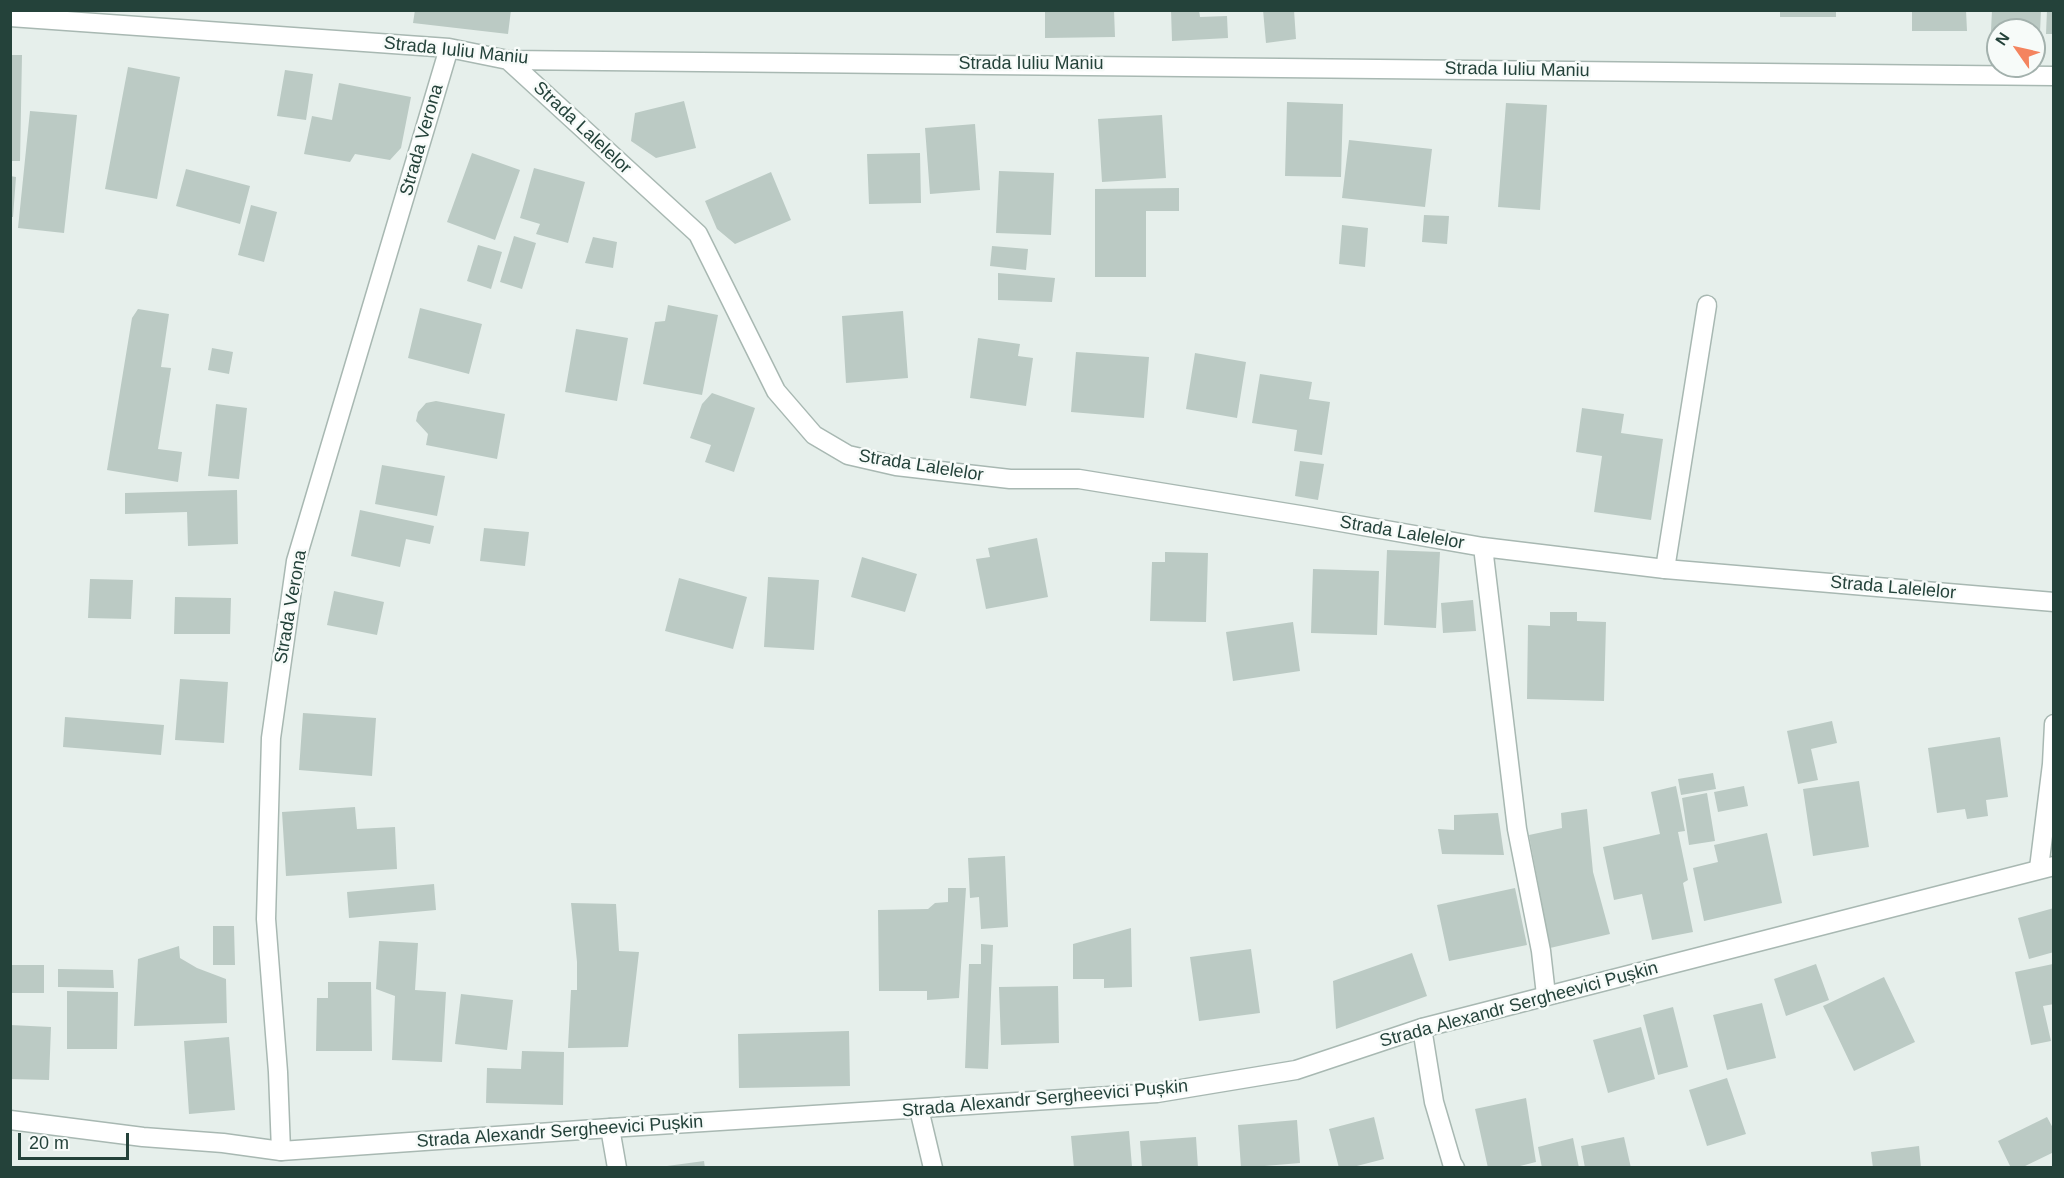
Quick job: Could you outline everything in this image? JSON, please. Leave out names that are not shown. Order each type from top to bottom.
[{"type":"street","name":"Strada Iuliu Maniu","points":[[10,17],[449,48],[508,60],[2054,76]]},
{"type":"street","name":"Strada Verona","points":[[281,1151],[278,1072],[266,919],[271,738],[296,561],[449,48]]},
{"type":"street","name":"Strada Lalelelor","points":[[508,60],[698,234],[776,390],[814,435],[848,455],[896,466],[1010,479],[1079,479],[1483,548],[1665,569],[2054,602]]},
{"type":"street","points":[[1665,569],[1707,305]]},
{"type":"street","name":"Strada Lalelelor","points":[[1483,548],[1517,829],[1541,951],[1546,995]]},
{"type":"street","points":[[2046,867],[2054,724]]},
{"type":"street","name":"Strada Alexandr Sergheevici Pușkin","points":[[10,1120],[281,1151],[1157,1093],[1296,1070],[1422,1028],[2046,867]]},
{"type":"street","points":[[1422,1028],[1434,1102],[1455,1167]]},
{"type":"street","points":[[919,1109],[933,1167]]},
{"type":"street","points":[[610,1128],[618,1167]]},
{"type":"building","points":[[415,10],[511,10],[508,34],[413,23]]},
{"type":"building","points":[[1045,10],[1114,10],[1115,37],[1045,38]]},
{"type":"building","points":[[1171,10],[1199,10],[1200,17],[1227,16],[1228,38],[1172,41]]},
{"type":"building","points":[[1263,10],[1294,10],[1296,39],[1266,43]]},
{"type":"building","points":[[1780,10],[1836,10],[1836,17],[1780,17]]},
{"type":"building","points":[[1912,10],[1966,10],[1967,31],[1912,31]]},
{"type":"building","points":[[1992,10],[2041,10],[2041,18],[1992,18]]},
{"type":"building","points":[[2047,10],[2054,10],[2054,34],[2046,34]]},
{"type":"building","points":[[10,55],[22,55],[20,161],[10,161]]},
{"type":"building","points":[[128,67],[180,77],[157,199],[105,189]]},
{"type":"building","points":[[285,70],[313,74],[306,120],[277,116]]},
{"type":"building","points":[[339,83],[411,97],[401,148],[390,160],[355,154],[350,162],[304,154],[312,116],[332,120]]},
{"type":"building","points":[[684,101],[696,148],[656,158],[631,141],[635,113]]},
{"type":"building","points":[[1287,102],[1343,104],[1341,177],[1285,176]]},
{"type":"building","points":[[1506,103],[1547,105],[1540,210],[1498,207]]},
{"type":"building","points":[[30,111],[77,115],[64,233],[18,228]]},
{"type":"building","points":[[1162,115],[1166,178],[1102,182],[1098,119]]},
{"type":"building","points":[[975,124],[980,190],[930,194],[925,128]]},
{"type":"building","points":[[1349,140],[1432,149],[1425,207],[1342,198]]},
{"type":"building","points":[[472,153],[520,170],[495,240],[447,222]]},
{"type":"building","points":[[920,153],[921,203],[869,204],[867,154]]},
{"type":"building","points":[[534,168],[585,182],[568,243],[536,234],[540,224],[520,218]]},
{"type":"building","points":[[186,169],[250,186],[240,224],[176,206]]},
{"type":"building","points":[[999,171],[1054,173],[1051,235],[996,233]]},
{"type":"building","points":[[771,172],[791,220],[735,244],[717,229],[705,201]]},
{"type":"building","points":[[10,176],[16,177],[13,217],[10,217]]},
{"type":"building","points":[[1179,188],[1179,211],[1146,211],[1146,277],[1095,277],[1095,189]]},
{"type":"building","points":[[251,205],[277,212],[264,262],[238,255]]},
{"type":"building","points":[[1424,215],[1449,216],[1447,244],[1422,242]]},
{"type":"building","points":[[1342,225],[1368,228],[1365,267],[1339,264]]},
{"type":"building","points":[[514,236],[536,243],[522,289],[500,282]]},
{"type":"building","points":[[593,237],[617,242],[613,268],[585,263]]},
{"type":"building","points":[[478,245],[502,252],[491,289],[467,281]]},
{"type":"building","points":[[992,246],[1028,249],[1026,270],[990,266]]},
{"type":"building","points":[[998,273],[1055,278],[1052,302],[998,300]]},
{"type":"building","points":[[668,305],[718,315],[702,395],[643,384],[655,322],[665,321]]},
{"type":"building","points":[[420,308],[482,324],[469,374],[408,358]]},
{"type":"building","points":[[138,309],[169,314],[161,367],[171,368],[158,449],[182,452],[178,482],[107,470],[132,318]]},
{"type":"building","points":[[903,311],[908,378],[846,383],[842,316]]},
{"type":"building","points":[[576,329],[628,338],[617,401],[565,392]]},
{"type":"building","points":[[978,338],[1020,344],[1018,356],[1033,358],[1026,406],[970,398]]},
{"type":"building","points":[[212,348],[233,352],[229,374],[208,370]]},
{"type":"building","points":[[1076,352],[1149,357],[1144,418],[1071,412]]},
{"type":"building","points":[[1195,353],[1246,362],[1237,418],[1186,409]]},
{"type":"building","points":[[1260,374],[1312,382],[1309,399],[1330,402],[1322,455],[1294,451],[1297,430],[1252,423]]},
{"type":"building","points":[[712,393],[755,408],[734,472],[705,462],[711,445],[690,438],[702,404]]},
{"type":"building","points":[[436,401],[505,414],[497,459],[426,445],[428,434],[416,421],[418,412],[426,403]]},
{"type":"building","points":[[216,404],[247,408],[239,479],[208,476]]},
{"type":"building","points":[[1582,408],[1624,414],[1621,433],[1663,439],[1651,520],[1594,512],[1602,456],[1576,452]]},
{"type":"building","points":[[1300,461],[1324,464],[1318,500],[1295,496]]},
{"type":"building","points":[[382,465],[445,476],[437,516],[375,504]]},
{"type":"building","points":[[237,490],[238,544],[188,546],[187,512],[125,514],[125,493]]},
{"type":"building","points":[[360,510],[434,526],[430,544],[406,539],[400,567],[351,556]]},
{"type":"building","points":[[484,528],[529,532],[525,566],[480,561]]},
{"type":"building","points":[[1037,538],[1048,597],[986,609],[976,559],[990,557],[988,548]]},
{"type":"building","points":[[1387,550],[1440,552],[1436,628],[1384,625]]},
{"type":"building","points":[[1165,552],[1208,553],[1206,622],[1150,621],[1152,562],[1165,562]]},
{"type":"building","points":[[862,557],[917,574],[905,612],[851,597]]},
{"type":"building","points":[[1313,569],[1379,571],[1377,635],[1311,633]]},
{"type":"building","points":[[768,577],[819,580],[814,650],[764,647]]},
{"type":"building","points":[[679,578],[747,597],[733,649],[665,631]]},
{"type":"building","points":[[90,579],[133,580],[131,619],[88,618]]},
{"type":"building","points":[[334,591],[384,602],[377,635],[327,625]]},
{"type":"building","points":[[175,597],[231,598],[230,634],[174,634]]},
{"type":"building","points":[[1473,600],[1476,631],[1443,633],[1441,603]]},
{"type":"building","points":[[1550,612],[1577,612],[1577,621],[1606,622],[1604,701],[1527,699],[1528,625],[1550,626]]},
{"type":"building","points":[[1293,622],[1300,671],[1233,681],[1226,632]]},
{"type":"building","points":[[180,679],[228,682],[224,743],[175,740]]},
{"type":"building","points":[[303,713],[376,718],[372,776],[299,770]]},
{"type":"building","points":[[65,717],[164,725],[161,755],[63,747]]},
{"type":"building","points":[[1832,721],[1837,743],[1811,749],[1818,780],[1798,784],[1787,731]]},
{"type":"building","points":[[2000,737],[2008,797],[1986,800],[1988,816],[1967,819],[1965,809],[1937,813],[1928,748]]},
{"type":"building","points":[[1713,773],[1716,789],[1681,795],[1678,779]]},
{"type":"building","points":[[1859,781],[1869,847],[1813,856],[1803,789]]},
{"type":"building","points":[[1676,786],[1685,831],[1678,832],[1688,880],[1683,883],[1693,932],[1652,940],[1642,894],[1614,900],[1603,847],[1660,834],[1651,792]]},
{"type":"building","points":[[1744,786],[1748,806],[1718,812],[1714,792]]},
{"type":"building","points":[[1707,793],[1715,841],[1689,845],[1682,798]]},
{"type":"building","points":[[355,807],[357,829],[395,827],[397,869],[286,876],[282,812]]},
{"type":"building","points":[[1587,809],[1593,872],[1610,934],[1550,948],[1529,835],[1562,828],[1561,813]]},
{"type":"building","points":[[1498,813],[1504,855],[1442,854],[1438,829],[1454,830],[1454,815]]},
{"type":"building","points":[[1767,833],[1782,903],[1704,921],[1693,868],[1718,862],[1714,845]]},
{"type":"building","points":[[1005,856],[1008,927],[981,929],[979,897],[970,898],[968,858]]},
{"type":"building","points":[[434,884],[436,910],[349,918],[347,892]]},
{"type":"building","points":[[948,888],[966,888],[959,998],[927,1000],[927,991],[879,991],[878,910],[928,909],[935,903],[948,902]]},
{"type":"building","points":[[1515,888],[1527,945],[1449,961],[1437,905]]},
{"type":"building","points":[[571,903],[616,904],[619,951],[639,952],[628,1047],[568,1048],[571,990],[577,990],[577,962]]},
{"type":"building","points":[[2054,908],[2054,952],[2029,959],[2018,918]]},
{"type":"building","points":[[213,926],[234,926],[235,965],[213,965]]},
{"type":"building","points":[[1131,928],[1132,987],[1104,988],[1104,979],[1073,979],[1073,944]]},
{"type":"building","points":[[379,941],[418,943],[415,990],[446,992],[442,1062],[392,1060],[395,996],[376,989]]},
{"type":"building","points":[[981,944],[993,945],[988,1069],[965,1068],[969,964],[981,964]]},
{"type":"building","points":[[179,946],[180,958],[197,968],[226,979],[227,1023],[134,1026],[138,959]]},
{"type":"building","points":[[1251,949],[1260,1013],[1199,1021],[1190,957]]},
{"type":"building","points":[[1412,953],[1427,996],[1336,1029],[1333,981]]},
{"type":"building","points":[[1816,964],[1829,1000],[1786,1016],[1774,979]]},
{"type":"building","points":[[2053,964],[2054,1004],[2043,1006],[2051,1041],[2031,1045],[2015,972]]},
{"type":"building","points":[[12,965],[44,965],[44,993],[12,993]]},
{"type":"building","points":[[58,969],[113,970],[114,988],[58,987]]},
{"type":"building","points":[[1884,977],[1915,1042],[1854,1071],[1823,1006]]},
{"type":"building","points":[[328,982],[371,982],[372,1051],[316,1051],[317,998],[328,998]]},
{"type":"building","points":[[1058,986],[1059,1043],[1001,1045],[999,987]]},
{"type":"building","points":[[67,991],[118,992],[117,1049],[67,1049]]},
{"type":"building","points":[[461,994],[513,1000],[507,1050],[455,1044]]},
{"type":"building","points":[[1762,1003],[1776,1058],[1727,1070],[1713,1015]]},
{"type":"building","points":[[1673,1007],[1688,1067],[1658,1075],[1643,1015]]},
{"type":"building","points":[[10,1025],[51,1027],[49,1080],[10,1079]]},
{"type":"building","points":[[1641,1027],[1655,1079],[1608,1093],[1593,1040]]},
{"type":"building","points":[[849,1031],[850,1086],[739,1088],[738,1034]]},
{"type":"building","points":[[229,1037],[235,1110],[189,1114],[184,1041]]},
{"type":"building","points":[[522,1051],[564,1052],[563,1105],[486,1103],[487,1068],[521,1069]]},
{"type":"building","points":[[1727,1078],[1746,1134],[1707,1146],[1689,1090]]},
{"type":"building","points":[[1526,1098],[1536,1162],[1512,1168],[1488,1168],[1475,1109]]},
{"type":"building","points":[[1374,1117],[1384,1159],[1349,1168],[1339,1168],[1329,1129]]},
{"type":"building","points":[[2047,1117],[2054,1130],[2054,1152],[2021,1168],[2011,1168],[1998,1141]]},
{"type":"building","points":[[1297,1120],[1300,1163],[1241,1168],[1238,1125]]},
{"type":"building","points":[[1129,1131],[1132,1167],[1074,1168],[1071,1136]]},
{"type":"building","points":[[1196,1137],[1198,1168],[1142,1168],[1140,1141]]},
{"type":"building","points":[[1624,1137],[1631,1168],[1585,1168],[1581,1146]]},
{"type":"building","points":[[1573,1138],[1579,1168],[1542,1168],[1538,1147]]},
{"type":"building","points":[[1919,1146],[1921,1168],[1873,1168],[1871,1152]]},
{"type":"building","points":[[704,1161],[705,1168],[667,1168],[667,1166]]}]
